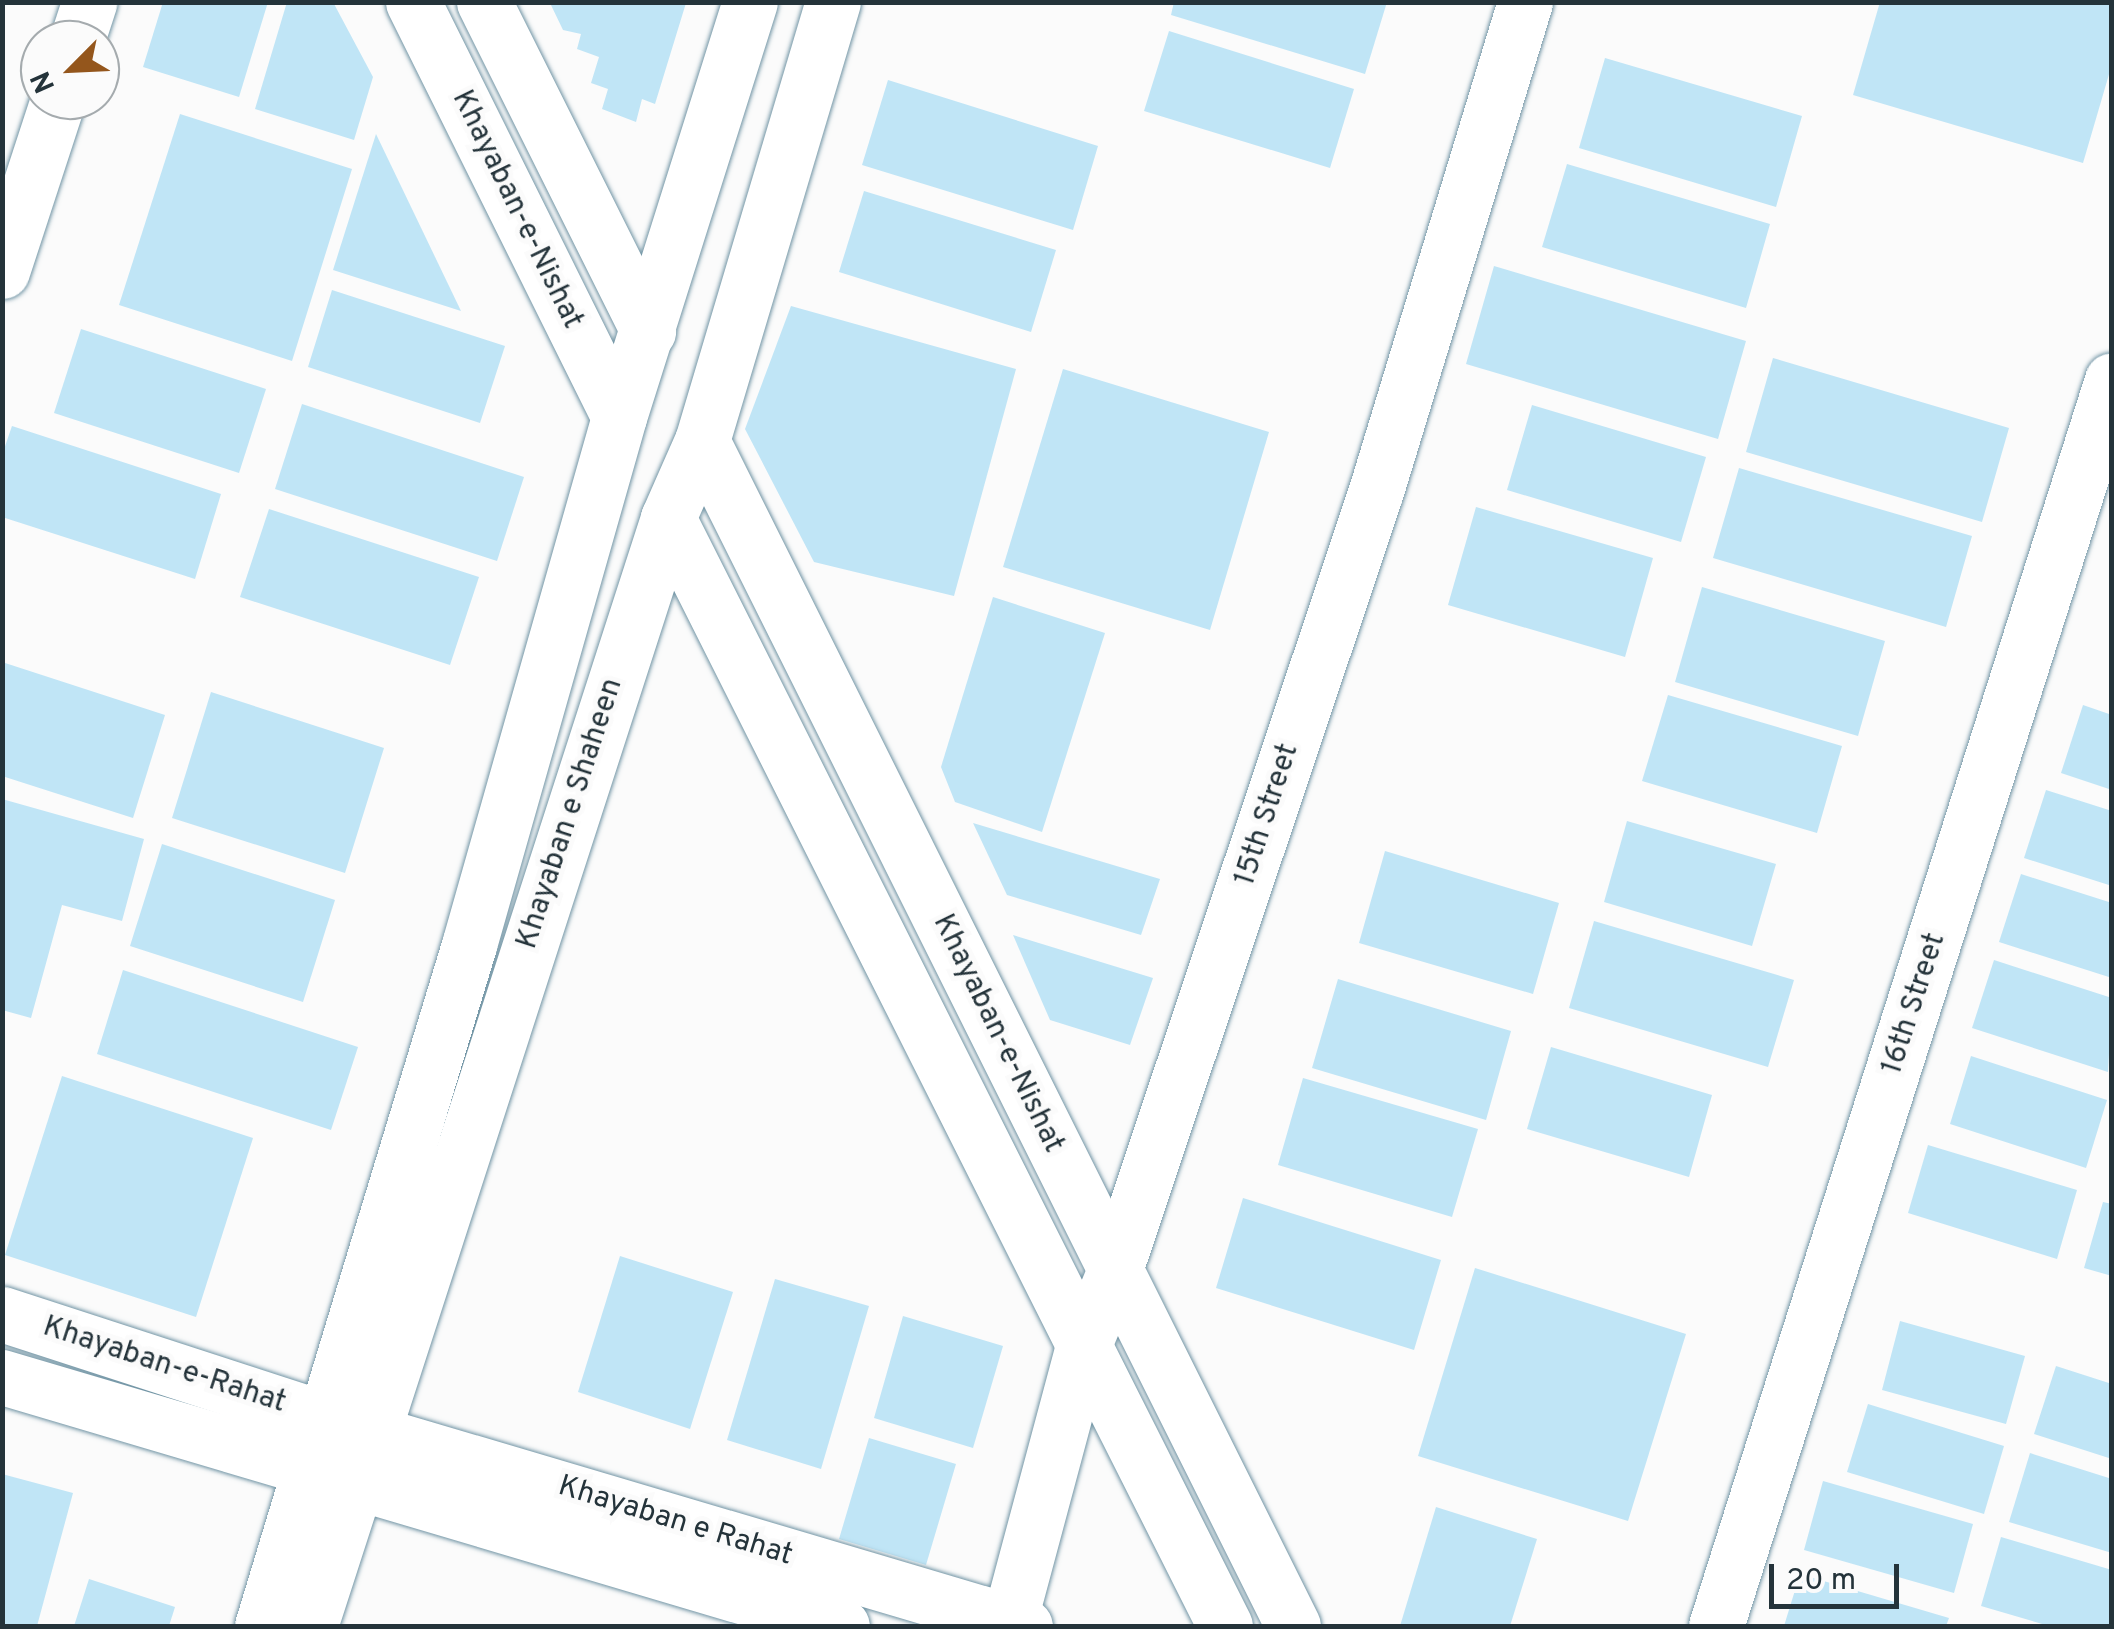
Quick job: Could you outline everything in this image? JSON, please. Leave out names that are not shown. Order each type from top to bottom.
[{"type":"street","name":"Khayaban-e-Nishat","points":[[413,2],[619,417]]},
{"type":"street","name":"Khayaban-e-Nishat","points":[[484,2],[648,331]]},
{"type":"street","name":"Khayaban e Shaheen","points":[[310,1626],[340,1450],[619,417],[750,2]]},
{"type":"street","name":"Khayaban e Shaheen","points":[[262,1626],[340,1450],[668,518],[702,441],[833,2]]},
{"type":"street","name":"15th Street","points":[[1014,1625],[1082,1348],[1116,1270],[1376,491],[1525,2]]},
{"type":"street","points":[[2,270],[51,120]]},
{"type":"street","name":"16th Street","points":[[1716,1626],[2112,380]]},
{"type":"street","name":"Khayaban-e-Nishat","points":[[702,441],[1293,1626]]},
{"type":"street","points":[[668,518],[1225,1626]]},
{"type":"street","name":"Khayaban-e-Rahat","points":[[2,1314],[340,1450]]},
{"type":"street","name":"Khayaban-e-Rahat","points":[[2,1377],[340,1450]]},
{"type":"street","name":"Khayaban e Rahat","points":[[340,1450],[1014,1625]]},
{"type":"street","name":"Khayaban e Rahat","points":[[340,1450],[842,1626]]},
{"type":"building","points":[[163,2],[268,2],[239,97],[143,67]]},
{"type":"building","points":[[287,2],[333,2],[373,77],[354,140],[255,109]]},
{"type":"building","points":[[1174,2],[1387,2],[1365,74],[1171,15]]},
{"type":"building","points":[[1880,2],[2112,2],[2112,64],[2083,163],[1853,95]]},
{"type":"building","points":[[550,3],[686,3],[655,104],[642,99],[636,122],[602,109],[608,89],[591,83],[599,57],[577,49],[581,34],[563,30]]},
{"type":"building","points":[[1169,31],[1354,89],[1330,168],[1144,111]]},
{"type":"building","points":[[1605,58],[1802,116],[1776,207],[1579,148]]},
{"type":"building","points":[[888,80],[1098,146],[1073,230],[862,165]]},
{"type":"building","points":[[180,114],[352,169],[292,361],[119,305]]},
{"type":"building","points":[[376,134],[461,311],[333,270]]},
{"type":"building","points":[[1567,164],[1770,224],[1746,308],[1542,247]]},
{"type":"building","points":[[864,191],[1056,250],[1031,332],[839,272]]},
{"type":"building","points":[[1494,266],[1746,341],[1718,439],[1466,364]]},
{"type":"building","points":[[332,290],[505,346],[480,423],[308,367]]},
{"type":"building","points":[[791,306],[1016,369],[954,596],[814,562],[745,429]]},
{"type":"building","points":[[81,329],[266,389],[239,473],[54,413]]},
{"type":"building","points":[[1773,358],[2009,428],[1982,522],[1746,452]]},
{"type":"building","points":[[1063,369],[1269,432],[1210,630],[1003,567]]},
{"type":"building","points":[[302,404],[524,477],[497,561],[275,489]]},
{"type":"building","points":[[1532,405],[1706,457],[1681,542],[1507,490]]},
{"type":"building","points":[[12,426],[221,494],[195,579],[2,517],[2,455]]},
{"type":"building","points":[[1739,468],[1972,536],[1946,627],[1713,558]]},
{"type":"building","points":[[1476,507],[1653,558],[1625,657],[1448,605]]},
{"type":"building","points":[[269,509],[479,577],[450,665],[240,597]]},
{"type":"building","points":[[1702,587],[1885,641],[1858,736],[1675,682]]},
{"type":"building","points":[[993,597],[1105,633],[1042,832],[955,802],[941,767]]},
{"type":"building","points":[[2,662],[165,715],[133,818],[2,776]]},
{"type":"building","points":[[211,692],[384,748],[345,873],[172,818]]},
{"type":"building","points":[[1668,695],[1842,746],[1817,833],[1642,781]]},
{"type":"building","points":[[2083,705],[2112,715],[2112,790],[2061,773]]},
{"type":"building","points":[[2046,790],[2112,811],[2112,886],[2024,858]]},
{"type":"building","points":[[2,799],[144,839],[122,921],[62,905],[31,1018],[2,1010]]},
{"type":"building","points":[[1627,821],[1776,864],[1752,946],[1604,902]]},
{"type":"building","points":[[973,823],[1160,879],[1141,935],[1007,895]]},
{"type":"building","points":[[162,844],[335,900],[303,1002],[130,946]]},
{"type":"building","points":[[1385,851],[1559,903],[1533,994],[1359,943]]},
{"type":"building","points":[[2021,874],[2112,903],[2112,978],[1999,942]]},
{"type":"building","points":[[1594,921],[1794,980],[1768,1067],[1569,1008]]},
{"type":"building","points":[[1013,935],[1153,978],[1130,1045],[1050,1020]]},
{"type":"building","points":[[1994,960],[2112,998],[2108,1072],[1972,1028]]},
{"type":"building","points":[[123,970],[358,1047],[331,1130],[97,1054]]},
{"type":"building","points":[[1338,979],[1511,1031],[1486,1120],[1312,1068]]},
{"type":"building","points":[[1551,1047],[1712,1095],[1689,1177],[1527,1129]]},
{"type":"building","points":[[1971,1056],[2107,1100],[2086,1168],[1950,1124]]},
{"type":"building","points":[[62,1076],[253,1138],[196,1317],[5,1255]]},
{"type":"building","points":[[1303,1078],[1478,1129],[1452,1217],[1278,1165]]},
{"type":"building","points":[[1928,1145],[2077,1190],[2057,1259],[1908,1213]]},
{"type":"building","points":[[1243,1198],[1441,1260],[1414,1350],[1216,1288]]},
{"type":"building","points":[[2103,1202],[2112,1204],[2112,1276],[2084,1268]]},
{"type":"building","points":[[620,1256],[733,1292],[690,1429],[578,1392]]},
{"type":"building","points":[[1475,1268],[1686,1334],[1628,1521],[1418,1456]]},
{"type":"building","points":[[775,1279],[869,1306],[821,1469],[727,1440]]},
{"type":"building","points":[[903,1316],[1003,1346],[973,1448],[874,1418]]},
{"type":"building","points":[[1900,1321],[2025,1356],[2006,1424],[1882,1390]]},
{"type":"building","points":[[2056,1366],[2112,1384],[2112,1459],[2034,1434]]},
{"type":"building","points":[[1868,1404],[2004,1446],[1984,1514],[1847,1472]]},
{"type":"building","points":[[869,1438],[956,1464],[926,1565],[839,1539]]},
{"type":"building","points":[[2030,1453],[2112,1479],[2112,1553],[2009,1522]]},
{"type":"building","points":[[2,1474],[73,1493],[37,1626],[2,1626]]},
{"type":"building","points":[[1823,1481],[1973,1524],[1954,1593],[1804,1550]]},
{"type":"building","points":[[1436,1507],[1537,1539],[1510,1626],[1400,1626]]},
{"type":"building","points":[[2001,1537],[2112,1570],[2112,1626],[2049,1626],[1981,1606]]},
{"type":"building","points":[[1800,1574],[1949,1618],[1946,1626],[1784,1626]]},
{"type":"building","points":[[89,1579],[175,1607],[169,1626],[74,1626]]}]
